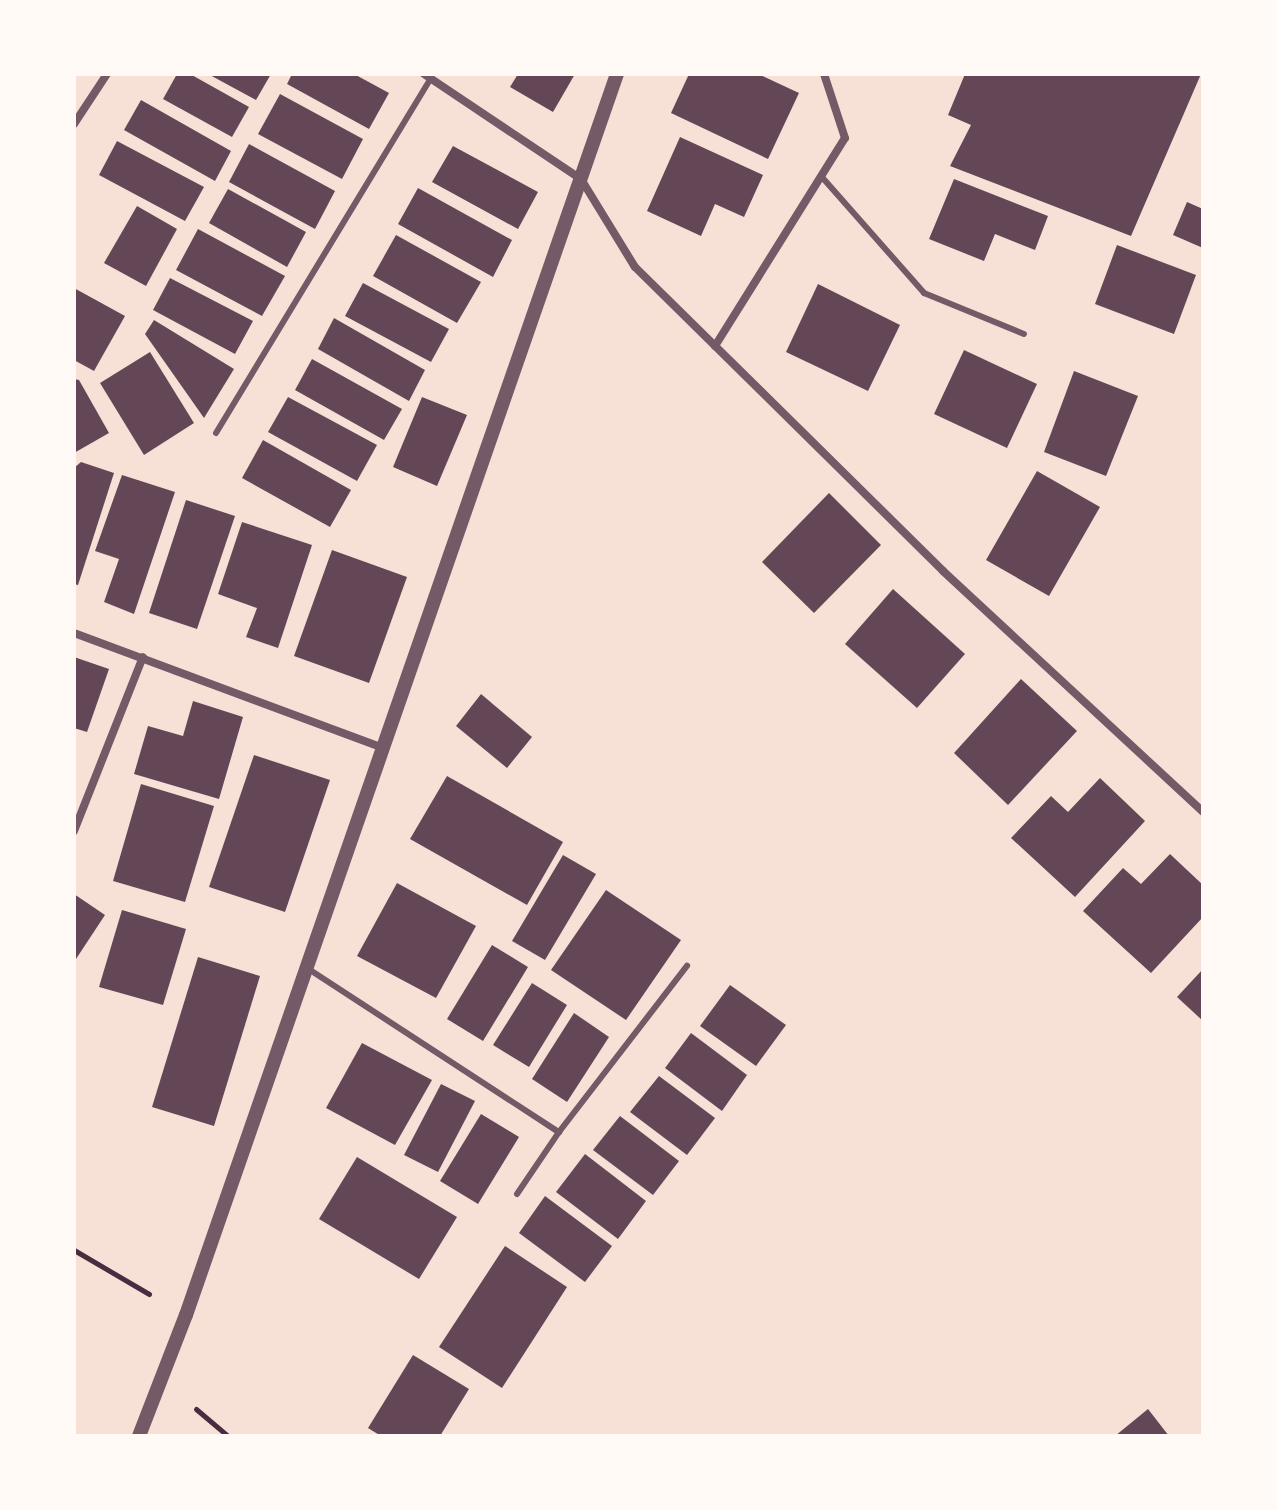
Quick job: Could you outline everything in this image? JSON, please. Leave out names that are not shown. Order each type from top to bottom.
[{"type":"street","points":[[74,124],[107,74]]},
{"type":"street","points":[[139,1436],[186,1315],[617,74]]},
{"type":"street","points":[[715,346],[845,138],[824,74]]},
{"type":"street","points":[[427,76],[581,179],[635,267],[943,571],[1203,812]]},
{"type":"street","points":[[74,633],[383,748]]},
{"type":"street","points":[[74,831],[143,657]]},
{"type":"lane","points":[[216,433],[427,76]]},
{"type":"lane","points":[[821,176],[924,293],[1024,334]]},
{"type":"lane","points":[[517,1194],[559,1132],[687,966]]},
{"type":"lane","points":[[307,968],[559,1132]]},
{"type":"path","points":[[74,1250],[186,1315]]},
{"type":"building","points":[[177,74],[190,74],[249,107],[232,137],[163,99]]},
{"type":"building","points":[[208,74],[271,74],[256,100]]},
{"type":"building","points":[[292,74],[354,74],[389,93],[369,129],[287,84]]},
{"type":"building","points":[[518,74],[575,74],[553,112],[510,87]]},
{"type":"building","points":[[689,74],[758,74],[799,93],[768,159],[671,113]]},
{"type":"building","points":[[965,74],[1201,74],[1131,236],[950,166],[971,125],[948,115]]},
{"type":"building","points":[[280,94],[363,139],[342,179],[258,134]]},
{"type":"building","points":[[141,100],[231,151],[215,181],[124,130]]},
{"type":"building","points":[[680,137],[763,175],[744,217],[715,204],[701,236],[647,211]]},
{"type":"building","points":[[117,141],[204,187],[185,221],[99,175]]},
{"type":"building","points":[[249,144],[335,191],[315,229],[229,182]]},
{"type":"building","points":[[453,146],[538,192],[518,229],[432,182]]},
{"type":"building","points":[[954,179],[1048,216],[1035,250],[995,234],[984,261],[929,239]]},
{"type":"building","points":[[418,188],[512,240],[493,277],[398,224]]},
{"type":"building","points":[[228,189],[306,232],[287,267],[209,223]]},
{"type":"building","points":[[1187,202],[1203,209],[1203,248],[1173,235]]},
{"type":"building","points":[[137,206],[177,229],[146,286],[104,263]]},
{"type":"building","points":[[198,229],[285,276],[262,316],[176,270]]},
{"type":"building","points":[[396,235],[481,282],[457,323],[373,276]]},
{"type":"building","points":[[1117,245],[1196,275],[1174,334],[1095,304]]},
{"type":"building","points":[[170,278],[253,321],[235,354],[153,310]]},
{"type":"building","points":[[363,283],[449,329],[431,362],[345,316]]},
{"type":"building","points":[[818,284],[900,325],[868,391],[786,352]]},
{"type":"building","points":[[74,288],[125,316],[94,371],[74,360]]},
{"type":"building","points":[[334,318],[425,370],[409,401],[318,349]]},
{"type":"building","points":[[154,320],[234,369],[204,418],[145,334]]},
{"type":"building","points":[[964,350],[1037,384],[1007,448],[934,414]]},
{"type":"building","points":[[150,352],[194,423],[144,455],[100,383]]},
{"type":"building","points":[[312,359],[402,409],[384,440],[295,390]]},
{"type":"building","points":[[1074,371],[1138,396],[1106,476],[1044,452]]},
{"type":"building","points":[[74,379],[79,380],[109,433],[74,453]]},
{"type":"building","points":[[288,397],[377,445],[357,481],[268,432]]},
{"type":"building","points":[[422,397],[467,415],[437,486],[393,467]]},
{"type":"building","points":[[263,440],[351,490],[330,527],[242,478]]},
{"type":"building","points":[[81,462],[114,473],[78,585],[74,584],[74,468]]},
{"type":"building","points":[[1037,471],[1100,507],[1049,596],[986,560]]},
{"type":"building","points":[[122,475],[175,492],[134,614],[104,602],[119,559],[95,551]]},
{"type":"building","points":[[829,493],[881,545],[814,613],[762,562]]},
{"type":"building","points":[[186,500],[235,516],[197,629],[149,613]]},
{"type":"building","points":[[242,522],[312,545],[278,648],[246,637],[257,608],[218,594]]},
{"type":"building","points":[[332,550],[407,577],[369,683],[294,656]]},
{"type":"building","points":[[893,589],[965,654],[917,708],[845,644]]},
{"type":"building","points":[[74,657],[109,669],[87,732],[74,728]]},
{"type":"building","points":[[1021,679],[1077,731],[1008,805],[954,753]]},
{"type":"building","points":[[481,694],[532,737],[507,768],[456,726]]},
{"type":"building","points":[[193,701],[243,717],[219,799],[134,774],[148,726],[183,736]]},
{"type":"building","points":[[254,755],[330,780],[285,912],[209,887]]},
{"type":"building","points":[[447,776],[563,842],[527,905],[410,839]]},
{"type":"building","points":[[1100,778],[1145,821],[1075,897],[1011,838],[1051,796],[1068,812]]},
{"type":"building","points":[[141,784],[214,806],[185,902],[113,881]]},
{"type":"building","points":[[1170,854],[1203,885],[1203,917],[1151,973],[1083,911],[1123,868],[1141,884]]},
{"type":"building","points":[[563,855],[596,874],[545,960],[512,941]]},
{"type":"building","points":[[397,883],[476,926],[436,998],[357,956]]},
{"type":"building","points":[[606,890],[681,940],[626,1020],[551,970]]},
{"type":"building","points":[[74,894],[105,915],[74,962]]},
{"type":"building","points":[[122,910],[186,929],[163,1005],[99,987]]},
{"type":"building","points":[[492,945],[528,967],[483,1041],[447,1019]]},
{"type":"building","points":[[198,957],[260,976],[214,1126],[152,1107]]},
{"type":"building","points":[[1203,969],[1203,1021],[1177,997]]},
{"type":"building","points":[[532,983],[567,1005],[529,1067],[493,1045]]},
{"type":"building","points":[[730,985],[786,1025],[756,1066],[700,1026]]},
{"type":"building","points":[[574,1013],[609,1037],[567,1102],[532,1079]]},
{"type":"building","points":[[691,1033],[747,1075],[722,1111],[665,1068]]},
{"type":"building","points":[[362,1043],[432,1080],[395,1145],[326,1108]]},
{"type":"building","points":[[659,1076],[715,1118],[687,1155],[630,1112]]},
{"type":"building","points":[[441,1084],[475,1101],[438,1172],[404,1155]]},
{"type":"building","points":[[481,1114],[519,1137],[478,1204],[440,1181]]},
{"type":"building","points":[[620,1116],[679,1161],[653,1195],[593,1150]]},
{"type":"building","points":[[585,1154],[646,1201],[618,1239],[556,1192]]},
{"type":"building","points":[[357,1157],[457,1217],[419,1279],[319,1219]]},
{"type":"building","points":[[545,1196],[612,1246],[585,1282],[519,1233]]},
{"type":"building","points":[[505,1246],[567,1287],[502,1388],[439,1347]]},
{"type":"building","points":[[413,1355],[469,1389],[440,1436],[381,1436],[368,1428]]},
{"type":"building","points":[[1148,1409],[1169,1436],[1115,1436]]}]
